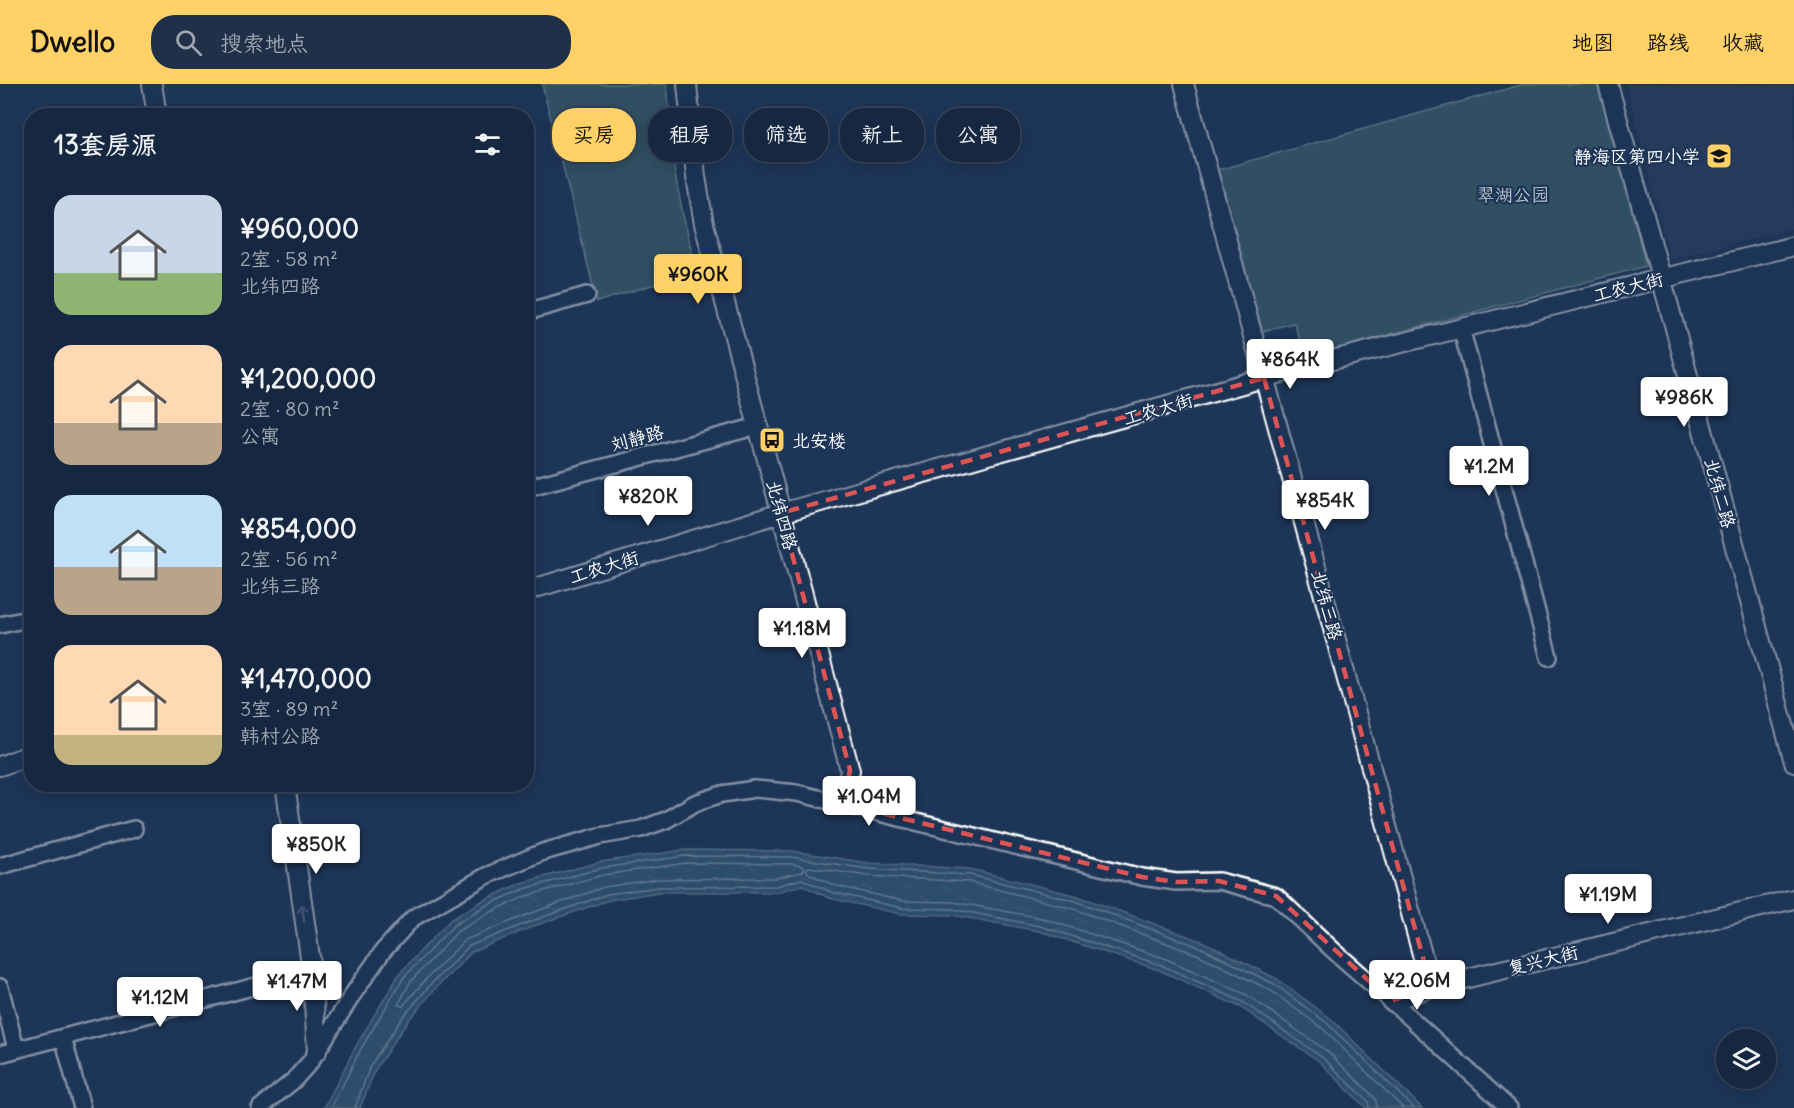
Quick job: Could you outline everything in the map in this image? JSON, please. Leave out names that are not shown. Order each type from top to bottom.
[{"type":"street","points":[[152,84],[156,108]]},
{"type":"street","points":[[158,84],[162,108]]},
{"type":"street","name":"北纬四路","points":[[678,84],[690,200],[754,427]]},
{"type":"street","name":"北纬四路","points":[[687,84],[700,205],[776,511],[850,770],[844,804]]},
{"type":"street","name":"北纬三路","points":[[1184,84],[1431,987]]},
{"type":"street","name":"北纬二路","points":[[1608,84],[1794,762]]},
{"type":"street","name":"工农大街","points":[[534,579],[1264,378],[1794,246]]},
{"type":"street","points":[[534,310],[587,295]]},
{"type":"street","points":[[1461,328],[1549,657]]},
{"type":"street","name":"刘静路","points":[[534,486],[754,427]]},
{"type":"street","name":"工农大街","points":[[534,588],[776,511]]},
{"type":"street","points":[[0,625],[24,620]]},
{"type":"street","points":[[0,766],[24,757]]},
{"type":"street","points":[[260,1108],[310,1062],[383,951],[413,918],[486,876],[543,852],[600,836],[641,829],[666,820],[695,803],[722,794],[755,789],[798,793],[1142,877],[1176,882],[1219,881],[1276,896],[1509,1108]]},
{"type":"street","points":[[286,792],[312,971],[317,1051]]},
{"type":"street","points":[[0,866],[134,830]]},
{"type":"street","name":"复兴大街","points":[[1391,1001],[1431,987],[1794,898]]},
{"type":"street","points":[[0,1054],[312,971]]},
{"type":"street","points":[[0,987],[16,1050]]},
{"type":"street","points":[[63,1037],[82,1108]]},
{"type":"highlighted area","points":[[1264,378],[1431,987],[1391,1001],[1276,896],[1219,881],[1176,882],[1142,877],[844,804],[850,770],[781,513]]},
{"type":"shaded area","name":"静海区第四小学","points":[[1626,84],[1794,84],[1794,228],[1670,260]]},
{"type":"green space","points":[[542,84],[667,84],[669,108],[648,108],[648,162],[674,162],[683,215],[697,271],[597,302],[562,162],[636,162],[636,108],[552,108],[552,124]]},
{"type":"green space","name":"翠湖公园","points":[[1524,84],[1600,84],[1646,266],[1306,357],[1294,323],[1259,332],[1214,171]]},
{"type":"water","points":[[685,850],[792,851],[869,863],[970,869],[1078,896],[1204,942],[1277,979],[1330,1018],[1422,1108],[1366,1108],[1320,1062],[1240,1007],[1159,970],[1039,931],[952,915],[901,914],[829,898],[802,885],[777,892],[659,892],[609,900],[534,926],[472,952],[437,987],[407,1022],[375,1070],[360,1108],[324,1108],[357,1044],[400,973],[450,920],[482,901],[521,883],[600,862]]},
{"type":"place","name":"静海区第四小学","points":[[1719,156]]},
{"type":"place","name":"北安楼","points":[[772,440]]}]
